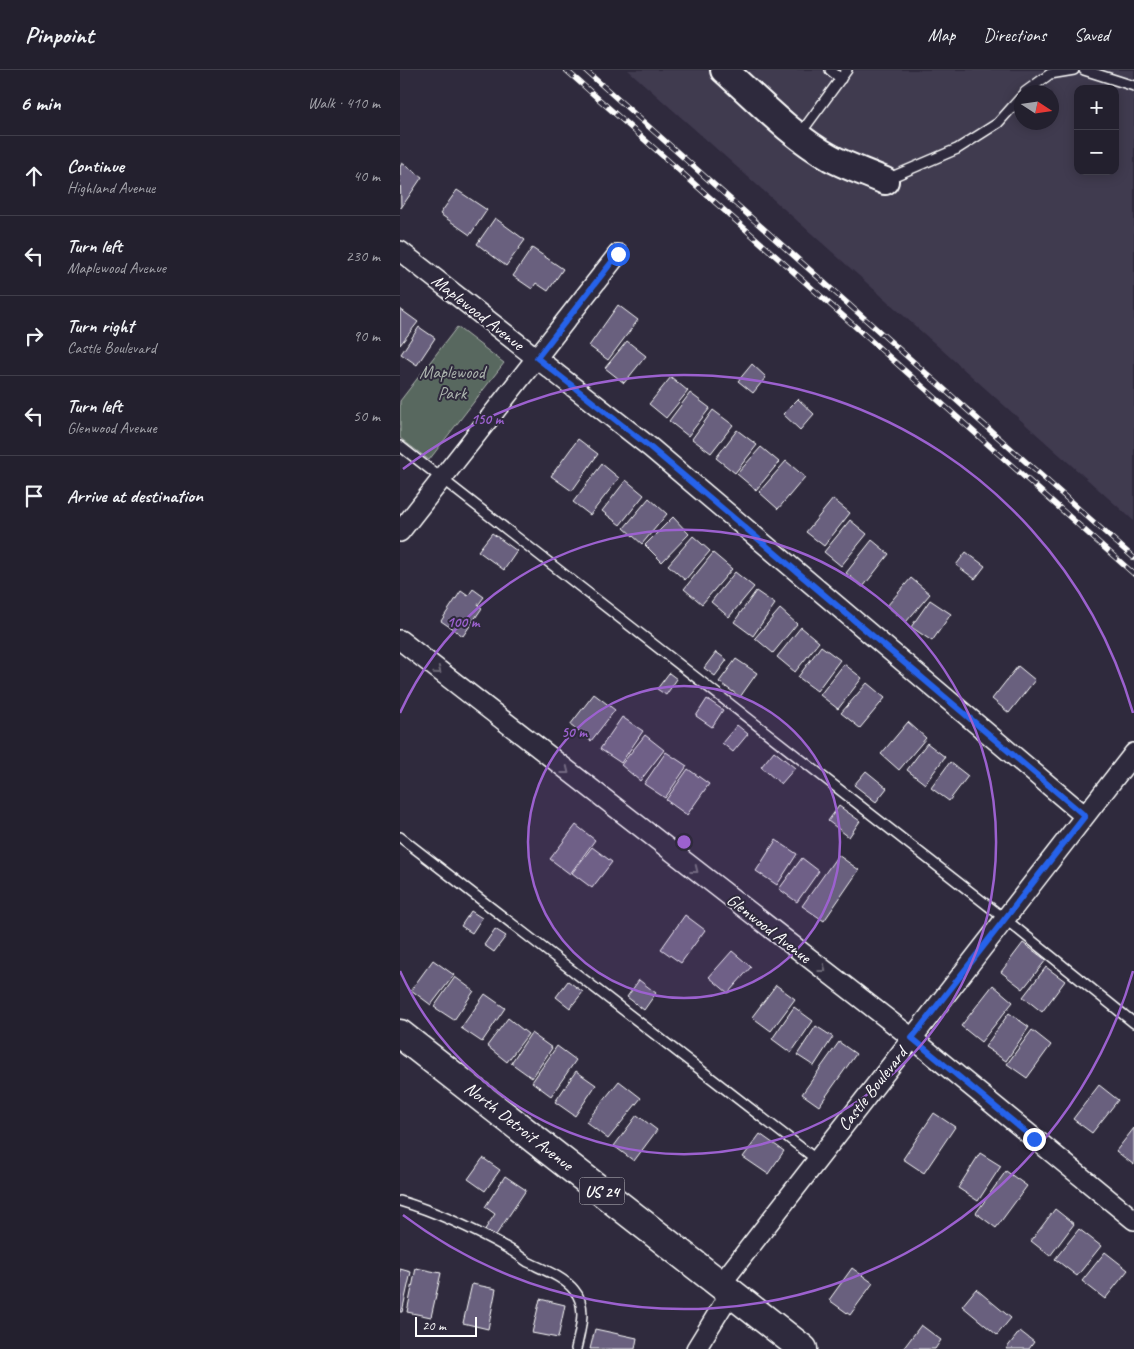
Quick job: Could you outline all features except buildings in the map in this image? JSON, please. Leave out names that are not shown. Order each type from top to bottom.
[{"type":"main road","name":"North Detroit Avenue","points":[[400,1034],[803,1349]]},
{"type":"street","points":[[724,70],[799,136],[832,158],[885,181]]},
{"type":"street","name":"Maplewood Avenue","points":[[400,252],[651,448],[1085,816]]},
{"type":"street","points":[[400,532],[618,254]]},
{"type":"street","name":"Glenwood Avenue","points":[[400,640],[912,1038],[1134,1220]]},
{"type":"street","name":"Castle Boulevard","points":[[696,1349],[726,1288],[817,1160],[1134,753]]},
{"type":"lane","points":[[830,70],[841,79]]},
{"type":"lane","points":[[799,136],[847,70]]},
{"type":"lane","points":[[1035,85],[1050,74],[1074,70]]},
{"type":"lane","points":[[1084,70],[1134,86]]},
{"type":"lane","points":[[885,181],[957,148],[998,123],[1014,105]]},
{"type":"lane","points":[[400,446],[1005,919],[1134,1023]]},
{"type":"lane","points":[[400,837],[817,1160]]},
{"type":"lane","points":[[400,1201],[454,1222],[510,1249],[527,1262],[548,1271],[575,1290],[582,1307],[581,1326],[576,1349]]},
{"type":"shaded area","points":[[628,70],[1134,70],[1134,521]]},
{"type":"green space","name":"Maplewood Park","points":[[457,327],[504,363],[429,460],[400,438],[400,401]]},
{"type":"railway","points":[[566,70],[1134,574]]},
{"type":"railway","points":[[585,70],[1134,558]]},
{"type":"route","points":[[618,254],[537,358],[651,448],[1085,816],[912,1038],[1034,1139]]}]
